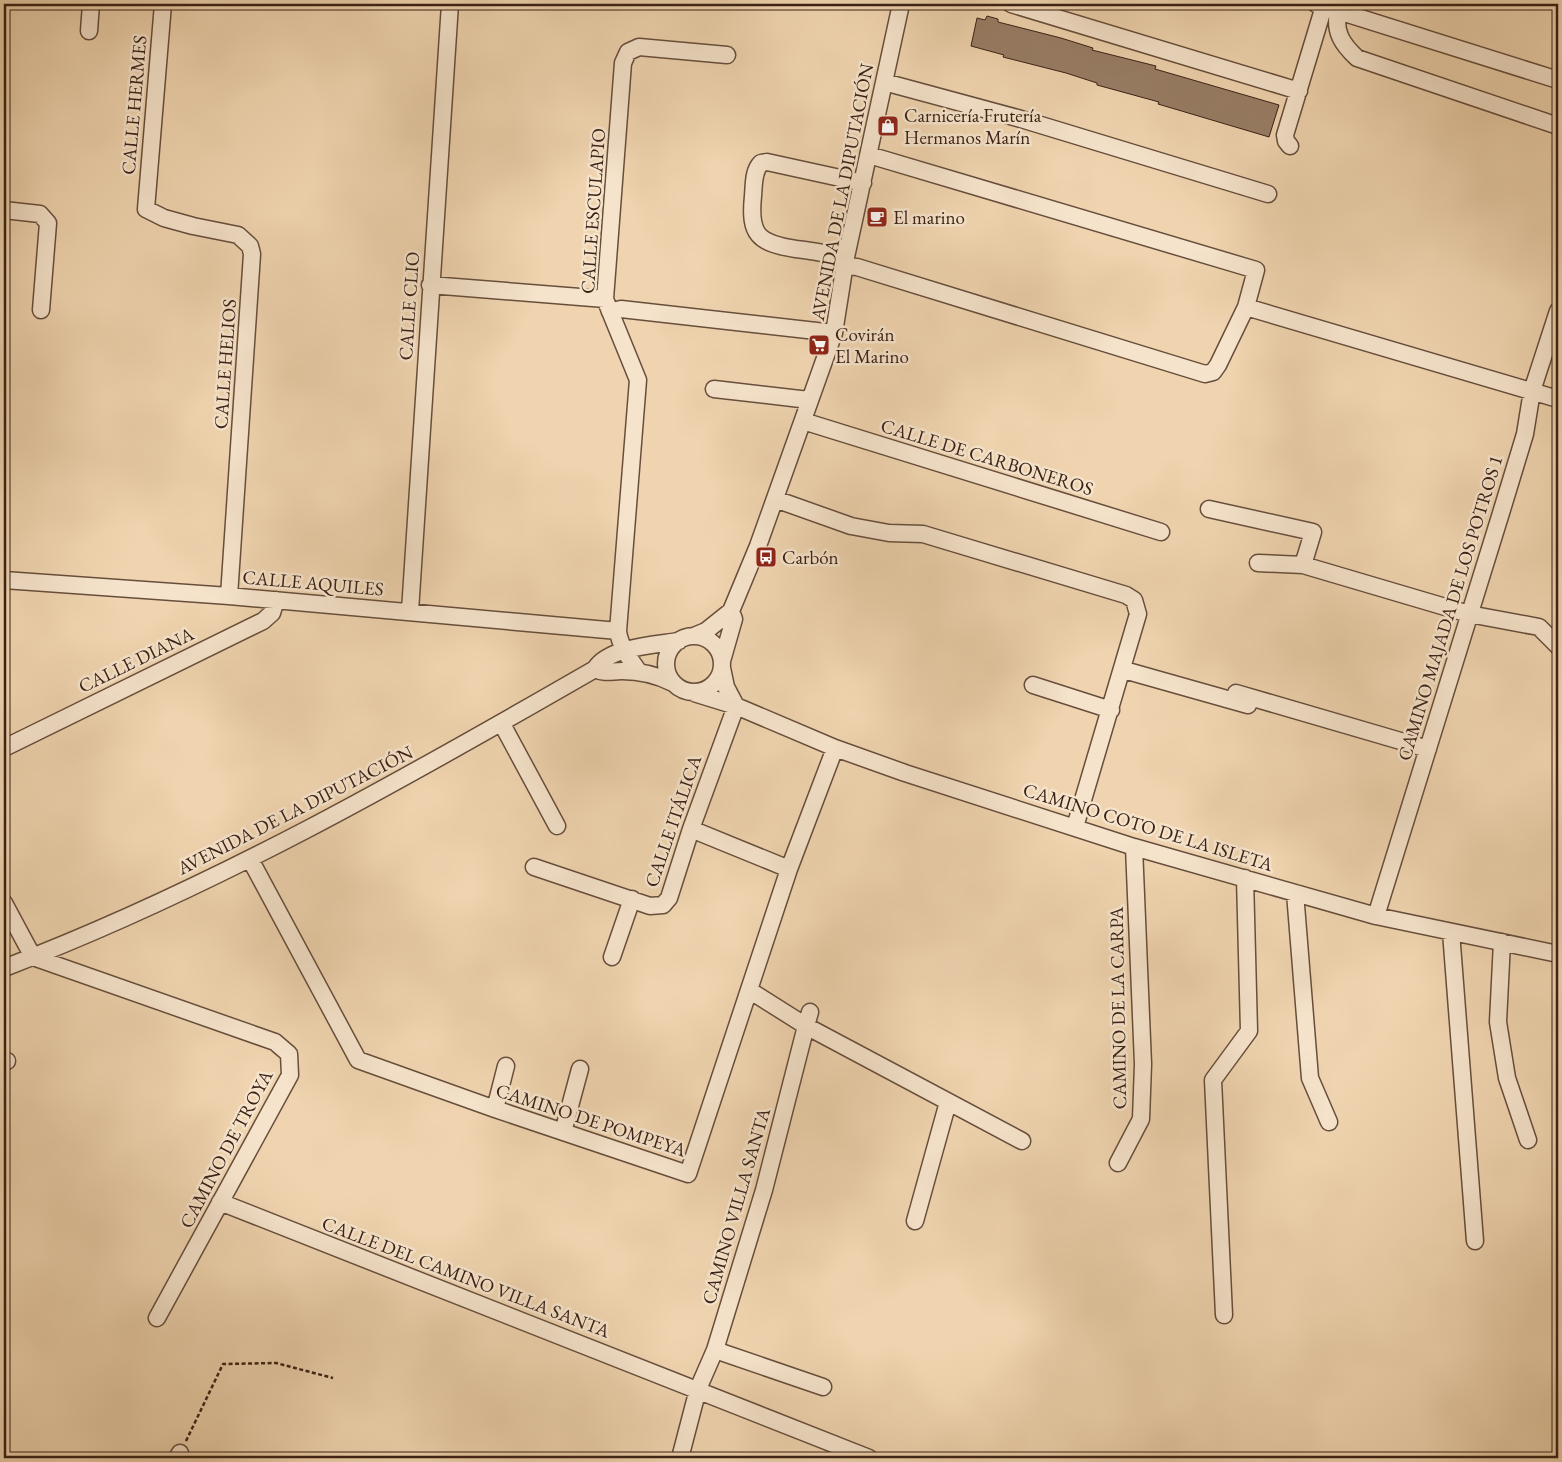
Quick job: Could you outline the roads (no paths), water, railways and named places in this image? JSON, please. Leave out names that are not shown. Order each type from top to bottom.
[{"type":"street","points":[[89,31],[91,4]]},
{"type":"street","name":"CALLE HERMES","points":[[146,209],[163,4]]},
{"type":"street","name":"CALLE CLIO","points":[[410,611],[450,4]]},
{"type":"street","name":"AVENIDA DE LA DIPUTACIÓN","points":[[4,968],[33,957],[250,859],[386,789],[502,724],[595,669],[598,663],[625,651],[686,639],[706,630],[730,611],[776,499],[834,333],[845,261],[900,4]]},
{"type":"street","points":[[1011,4],[1299,91]]},
{"type":"street","points":[[1290,146],[1286,141],[1285,135],[1326,7]]},
{"type":"street","points":[[1326,7],[1558,80]]},
{"type":"street","points":[[1326,7],[1339,37],[1357,58],[1558,126]]},
{"type":"street","name":"CALLE ESCULAPIO","points":[[639,672],[619,640],[618,631],[638,380],[607,305],[625,57],[633,49],[639,47],[727,55]]},
{"type":"street","points":[[884,82],[1021,119],[1268,194]]},
{"type":"street","points":[[863,183],[768,162],[761,163],[756,171],[751,217],[754,228],[760,239],[776,246],[845,261],[857,267],[1201,373],[1213,372],[1250,308],[1256,270],[869,155]]},
{"type":"street","name":"CALLE HELIOS","points":[[146,209],[164,218],[238,235],[250,246],[252,254],[229,596]]},
{"type":"street","points":[[4,210],[40,214],[48,223],[41,310]]},
{"type":"street","points":[[430,285],[834,333]]},
{"type":"street","points":[[1250,308],[1558,399]]},
{"type":"street","name":"CAMINO MAJADA DE LOS POTROS 1","points":[[1376,916],[1525,434],[1532,391],[1558,311]]},
{"type":"street","points":[[714,390],[810,400]]},
{"type":"street","name":"CALLE DE CARBONEROS","points":[[802,421],[1160,532]]},
{"type":"street","points":[[776,499],[851,526],[889,532],[923,534],[1131,597],[1137,604],[1138,614],[1124,670],[1075,827]]},
{"type":"street","points":[[1209,509],[1313,532],[1303,566]]},
{"type":"street","points":[[1258,562],[1303,566],[1469,614],[1539,627],[1558,646]]},
{"type":"street","name":"CALLE AQUILES","points":[[4,580],[410,611],[618,631]]},
{"type":"street","name":"CALLE DIANA","points":[[4,748],[263,621],[272,613],[276,600]]},
{"type":"street","name":"AVENIDA DE LA DIPUTACIÓN","points":[[722,665],[734,620],[730,611]]},
{"type":"street","points":[[673,683],[668,676],[666,660],[673,646],[686,639],[702,638],[715,646],[722,665],[726,687],[736,706]]},
{"type":"street","points":[[595,669],[602,673],[622,670],[657,675],[686,691],[694,693],[702,691],[715,683],[722,665]]},
{"type":"street","points":[[1124,670],[1311,723]]},
{"type":"street","points":[[1033,684],[1111,710]]},
{"type":"street","name":"CAMINO COTO DE LA ISLETA","points":[[694,693],[736,706],[835,748],[905,773],[1134,847],[1376,916],[1558,954]]},
{"type":"street","points":[[1236,693],[1428,749]]},
{"type":"street","name":"CALLE ITÁLICA","points":[[534,867],[654,907],[666,902],[736,706]]},
{"type":"street","points":[[502,724],[556,826]]},
{"type":"street","name":"CAMINO DE POMPEYA","points":[[250,859],[358,1060],[494,1109],[688,1174],[789,869],[835,748]]},
{"type":"street","points":[[691,829],[789,869]]},
{"type":"street","name":"CAMINO DE LA CARPA","points":[[1118,1163],[1141,1119],[1143,1064],[1134,847]]},
{"type":"street","points":[[1224,1315],[1213,1080],[1249,1031],[1245,878]]},
{"type":"street","points":[[1295,893],[1310,1078],[1329,1122]]},
{"type":"street","points":[[612,957],[632,899]]},
{"type":"street","points":[[4,903],[33,957]]},
{"type":"street","points":[[1452,932],[1475,1241]]},
{"type":"street","points":[[1502,942],[1498,1022],[1507,1078],[1528,1140]]},
{"type":"street","name":"CAMINO DE TROYA","points":[[33,957],[275,1042],[289,1054],[290,1075],[157,1318]]},
{"type":"street","points":[[749,990],[808,1019],[948,1102],[1022,1141]]},
{"type":"street","name":"CAMINO VILLA SANTA","points":[[680,1458],[698,1389],[715,1350],[764,1190],[808,1019]]},
{"type":"street","points":[[494,1109],[506,1066]]},
{"type":"street","points":[[563,1132],[580,1069]]},
{"type":"street","points":[[915,1220],[948,1102]]},
{"type":"street","name":"CALLE DEL CAMINO VILLA SANTA","points":[[220,1202],[869,1458]]},
{"type":"street","points":[[715,1350],[823,1387]]},
{"type":"place","name":"Carnicería Frutería Hermanos Marín","points":[[888,126]]},
{"type":"place","name":"El marino","points":[[877,217]]},
{"type":"place","name":"Covirán El Marino","points":[[819,345]]},
{"type":"place","name":"Carbón","points":[[766,557]]}]
